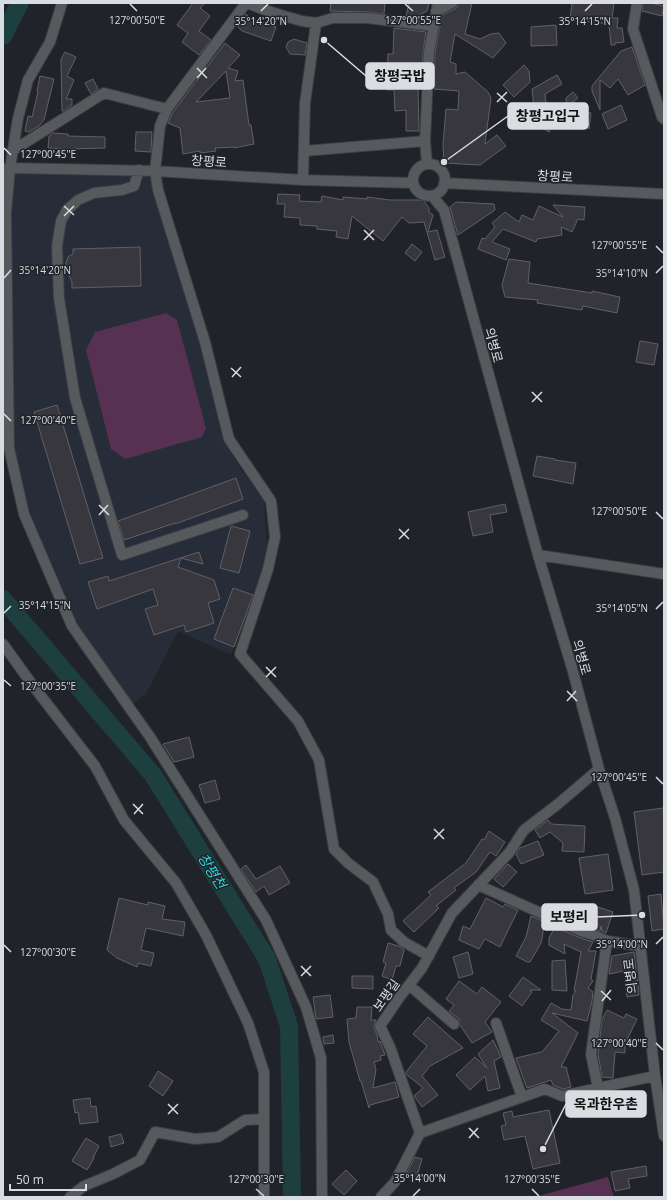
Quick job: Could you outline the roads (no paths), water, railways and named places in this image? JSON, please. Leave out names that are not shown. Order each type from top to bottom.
[{"type":"street","points":[[62,3],[50,42],[28,80],[18,118],[12,151],[6,168],[9,448],[24,514],[72,626],[150,737],[266,920],[306,1007],[321,1058],[322,1197]]},
{"type":"street","points":[[429,956],[404,942],[392,930],[388,914],[373,882],[348,863],[334,849],[319,760],[298,721],[240,654],[268,569],[275,536],[270,501],[229,440],[205,342],[158,190],[155,171],[160,126],[167,109],[246,3],[284,16],[316,23],[333,18],[367,18],[433,26]]},
{"type":"street","points":[[427,164],[425,141],[429,52],[433,26],[437,7],[452,3]]},
{"type":"street","points":[[637,3],[633,29],[662,117],[664,119]]},
{"type":"street","points":[[303,180],[305,103],[316,23]]},
{"type":"street","points":[[12,151],[104,93],[167,109]]},
{"type":"street","points":[[304,151],[425,141]]},
{"type":"street","points":[[427,164],[439,167],[444,176],[444,183],[441,191],[432,196],[421,195],[414,187],[413,183],[415,171],[419,167],[427,164]]},
{"type":"street","name":"창평로","points":[[6,168],[139,170],[303,180],[413,183]]},
{"type":"street","points":[[139,170],[134,186],[122,190],[94,194],[78,200],[67,210],[61,221],[57,246],[59,298],[75,398],[122,555],[243,515]]},
{"type":"street","name":"창평로","points":[[444,183],[664,194]]},
{"type":"street","name":"의병로","points":[[432,196],[444,210],[538,555],[572,668],[599,769],[615,818],[634,890],[655,1076],[664,1136]]},
{"type":"street","points":[[538,555],[664,574]]},
{"type":"street","points":[[3,644],[95,766],[124,820],[176,883],[206,935],[248,1023],[264,1072],[264,1197]]},
{"type":"street","name":"보평길","points":[[420,1133],[390,1047],[380,1026],[422,968],[452,913],[509,853],[524,830],[558,804],[599,769]]},
{"type":"street","points":[[478,885],[607,941],[640,946]]},
{"type":"street","points":[[598,1088],[591,1054],[607,941]]},
{"type":"street","points":[[409,985],[454,1024]]},
{"type":"street","points":[[496,1023],[522,1097]]},
{"type":"street","points":[[381,1197],[395,1182],[420,1133],[545,1089],[562,1096],[655,1076]]},
{"type":"street","points":[[70,1197],[84,1186],[114,1174],[140,1160],[155,1132],[195,1138],[218,1137],[245,1120],[264,1119]]},
{"type":"waterway","name":"창평천","points":[[3,36],[20,3]]},
{"type":"waterway","name":"창평천","points":[[3,599],[153,775],[267,959],[289,1026],[292,1197]]},
{"type":"place","name":"창평국밥","points":[[324,40]]},
{"type":"place","name":"창평고입구","points":[[444,162]]},
{"type":"place","name":"보평리","points":[[642,915]]},
{"type":"place","name":"옥과한우촌","points":[[543,1149]]}]
